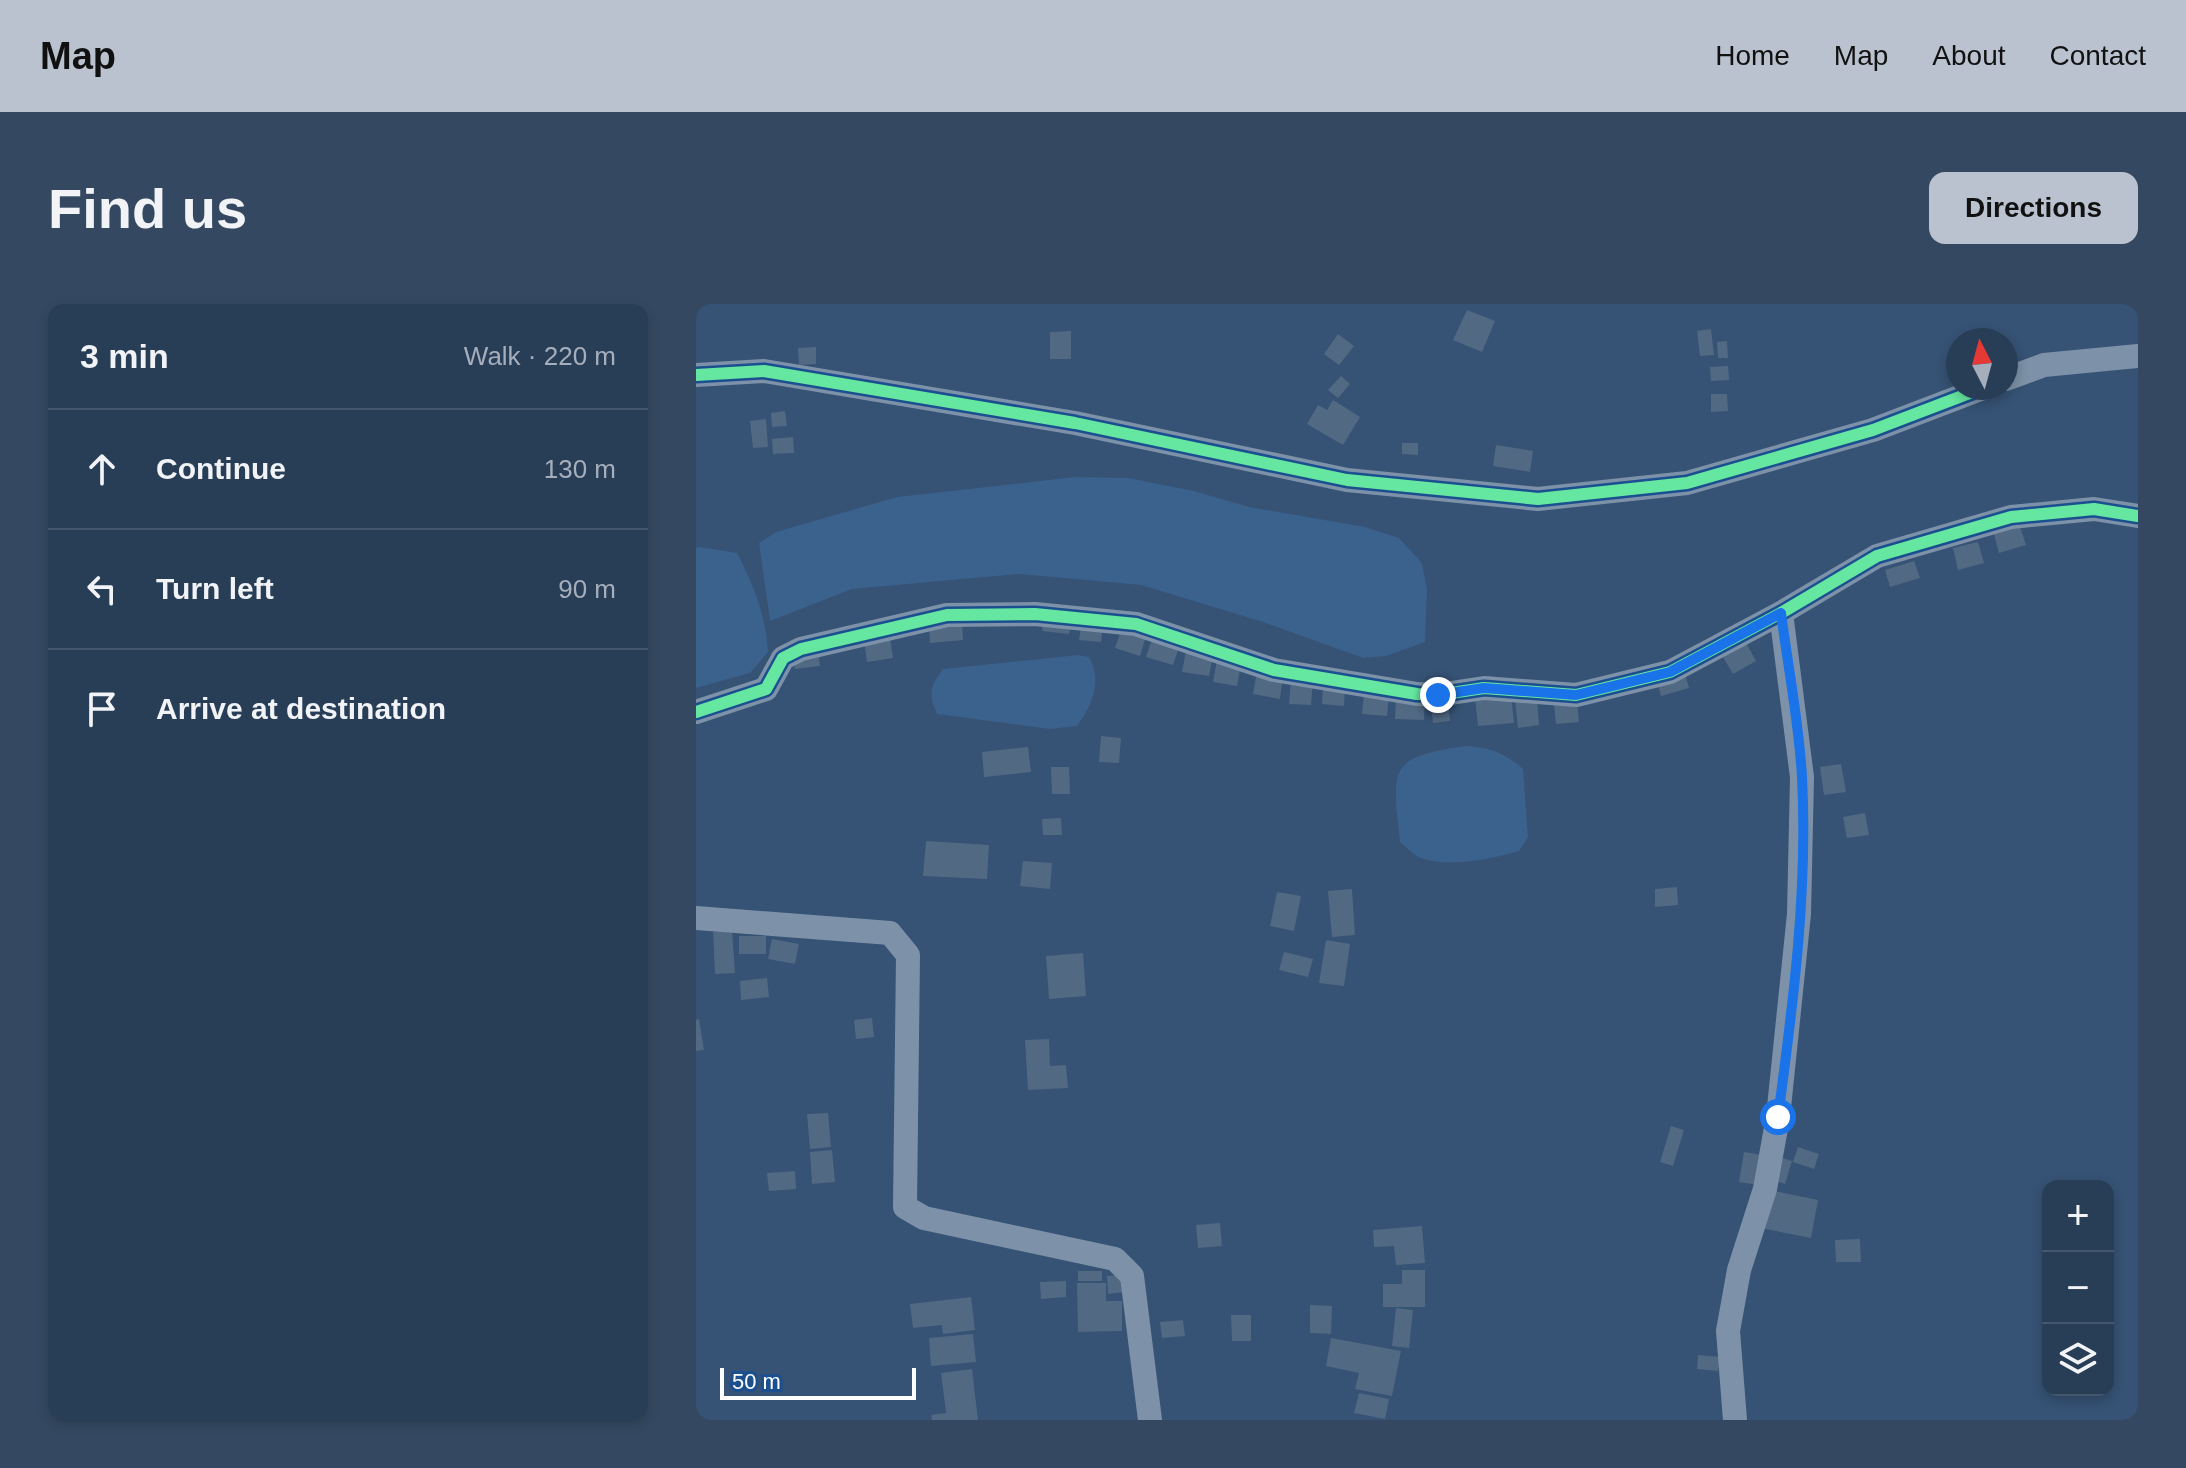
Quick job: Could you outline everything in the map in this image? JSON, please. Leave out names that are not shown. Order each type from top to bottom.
[{"type":"street","points":[[2018,375],[2044,365],[2138,356]]},
{"type":"street","points":[[696,375],[764,371],[1075,423],[1347,480],[1538,499],[1687,483],[1873,430],[1952,400]]},
{"type":"street","points":[[696,712],[766,689],[783,658],[801,649],[947,615],[1035,614],[1136,624],[1274,670],[1438,695],[1484,688],[1576,695],[1670,672],[1781,613],[1877,556],[1997,519],[2050,511],[2094,509],[2138,516]]},
{"type":"street","points":[[1735,1420],[1728,1331],[1739,1270],[1765,1189],[1773,1146],[1791,1016],[1799,914],[1802,777],[1781,613]]},
{"type":"street","points":[[696,918],[890,933],[908,955],[905,1207],[924,1218],[1115,1259],[1132,1276],[1150,1420]]},
{"type":"water","points":[[1075,477],[1128,478],[1194,491],[1249,507],[1365,527],[1399,538],[1422,563],[1427,590],[1425,642],[1386,656],[1363,658],[1263,622],[1141,585],[1019,574],[852,589],[770,621],[759,543],[776,532],[897,497]]},
{"type":"water","points":[[696,548],[737,553],[758,601],[768,652],[750,673],[696,688]]},
{"type":"water","points":[[1078,655],[1089,657],[1095,684],[1091,701],[1077,726],[1050,729],[937,714],[934,707],[932,690],[943,669]]},
{"type":"water","points":[[1466,746],[1496,752],[1523,769],[1528,837],[1519,851],[1496,857],[1457,862],[1421,858],[1400,842],[1396,797],[1400,770],[1421,755]]},
{"type":"building","points":[[1467,310],[1495,321],[1482,352],[1453,340]]},
{"type":"building","points":[[1711,329],[1714,355],[1700,356],[1697,331]]},
{"type":"building","points":[[1071,331],[1071,359],[1050,359],[1050,332]]},
{"type":"building","points":[[1338,334],[1354,346],[1339,365],[1324,354]]},
{"type":"building","points":[[1727,341],[1728,358],[1718,358],[1717,342]]},
{"type":"building","points":[[816,347],[816,364],[799,365],[798,348]]},
{"type":"building","points":[[1728,366],[1729,380],[1711,381],[1710,367]]},
{"type":"building","points":[[1341,376],[1350,384],[1338,398],[1328,390]]},
{"type":"building","points":[[1711,394],[1727,394],[1728,411],[1711,412]]},
{"type":"building","points":[[1333,400],[1360,417],[1343,445],[1307,424],[1318,405],[1327,410]]},
{"type":"building","points":[[785,411],[787,426],[772,427],[771,413]]},
{"type":"building","points":[[766,419],[768,447],[753,448],[750,421]]},
{"type":"building","points":[[793,437],[794,453],[773,454],[772,439]]},
{"type":"building","points":[[1402,443],[1418,443],[1418,455],[1402,454]]},
{"type":"building","points":[[1496,445],[1533,451],[1530,472],[1493,466]]},
{"type":"building","points":[[2020,526],[2026,545],[1999,553],[1994,534]]},
{"type":"building","points":[[1978,542],[1984,563],[1958,570],[1953,548]]},
{"type":"building","points":[[1914,561],[1920,578],[1890,587],[1885,570]]},
{"type":"building","points":[[1043,618],[1071,621],[1069,634],[1042,631]]},
{"type":"building","points":[[1082,621],[1103,624],[1101,642],[1079,640]]},
{"type":"building","points":[[962,623],[963,640],[930,643],[929,625]]},
{"type":"building","points":[[1122,628],[1146,636],[1140,656],[1115,648]]},
{"type":"building","points":[[1153,636],[1180,644],[1173,665],[1146,657]]},
{"type":"building","points":[[890,637],[893,658],[867,662],[864,641]]},
{"type":"building","points":[[1744,639],[1756,661],[1733,674],[1720,652]]},
{"type":"building","points":[[818,651],[820,666],[795,669],[793,655]]},
{"type":"building","points":[[1186,651],[1213,655],[1209,676],[1182,672]]},
{"type":"building","points":[[1217,660],[1241,664],[1237,686],[1213,682]]},
{"type":"building","points":[[1257,671],[1283,675],[1280,699],[1253,694]]},
{"type":"building","points":[[1685,673],[1689,688],[1661,696],[1657,681]]},
{"type":"building","points":[[1291,679],[1313,680],[1311,705],[1289,704]]},
{"type":"building","points":[[1323,685],[1345,686],[1344,706],[1322,704]]},
{"type":"building","points":[[1364,693],[1389,695],[1387,716],[1362,714]]},
{"type":"building","points":[[1511,694],[1514,723],[1478,726],[1475,697]]},
{"type":"building","points":[[1396,697],[1425,698],[1424,720],[1395,719]]},
{"type":"building","points":[[1537,698],[1539,725],[1518,728],[1515,700]]},
{"type":"building","points":[[1448,702],[1450,721],[1433,723],[1431,704]]},
{"type":"building","points":[[1577,702],[1579,722],[1556,724],[1554,704]]},
{"type":"building","points":[[1101,736],[1121,738],[1119,763],[1099,762]]},
{"type":"building","points":[[1028,747],[1031,772],[984,777],[982,752]]},
{"type":"building","points":[[1841,764],[1846,792],[1824,795],[1820,767]]},
{"type":"building","points":[[1051,767],[1069,767],[1070,794],[1052,794]]},
{"type":"building","points":[[1865,813],[1869,835],[1847,838],[1843,817]]},
{"type":"building","points":[[1061,818],[1062,835],[1043,835],[1042,819]]},
{"type":"building","points":[[926,841],[989,845],[987,879],[923,876]]},
{"type":"building","points":[[1023,861],[1052,863],[1050,889],[1020,886]]},
{"type":"building","points":[[1677,887],[1678,905],[1655,907],[1655,889]]},
{"type":"building","points":[[1352,889],[1355,935],[1332,937],[1328,891]]},
{"type":"building","points":[[1277,892],[1301,896],[1294,931],[1270,926]]},
{"type":"building","points":[[732,930],[735,973],[715,974],[713,932]]},
{"type":"building","points":[[739,936],[766,936],[766,954],[739,954]]},
{"type":"building","points":[[772,939],[799,944],[795,964],[768,959]]},
{"type":"building","points":[[1326,940],[1350,944],[1344,986],[1319,983]]},
{"type":"building","points":[[1284,952],[1313,959],[1308,977],[1279,970]]},
{"type":"building","points":[[1083,953],[1086,996],[1049,999],[1046,956]]},
{"type":"building","points":[[767,978],[769,997],[741,1000],[740,981]]},
{"type":"building","points":[[872,1018],[874,1037],[856,1039],[854,1020]]},
{"type":"building","points":[[699,1019],[704,1050],[696,1051],[696,1020]]},
{"type":"building","points":[[1049,1039],[1050,1066],[1066,1065],[1068,1088],[1028,1090],[1025,1040]]},
{"type":"building","points":[[828,1113],[831,1147],[810,1149],[807,1114]]},
{"type":"building","points":[[1671,1126],[1684,1130],[1673,1166],[1660,1162]]},
{"type":"building","points":[[1798,1147],[1819,1154],[1814,1169],[1793,1162]]},
{"type":"building","points":[[832,1150],[835,1182],[812,1184],[810,1152]]},
{"type":"building","points":[[1744,1152],[1763,1155],[1758,1185],[1739,1182]]},
{"type":"building","points":[[1779,1157],[1792,1161],[1785,1184],[1772,1180]]},
{"type":"building","points":[[795,1171],[796,1189],[769,1191],[767,1173]]},
{"type":"building","points":[[1769,1190],[1818,1200],[1811,1238],[1761,1228]]},
{"type":"building","points":[[1220,1223],[1222,1246],[1198,1248],[1196,1225]]},
{"type":"building","points":[[1422,1226],[1425,1263],[1396,1265],[1394,1246],[1374,1247],[1373,1230]]},
{"type":"building","points":[[1860,1239],[1861,1262],[1836,1262],[1835,1240]]},
{"type":"building","points":[[1402,1270],[1425,1270],[1425,1307],[1383,1307],[1383,1284],[1402,1284]]},
{"type":"building","points":[[1078,1271],[1102,1271],[1102,1281],[1078,1281]]},
{"type":"building","points":[[1122,1275],[1124,1292],[1108,1294],[1107,1276]]},
{"type":"building","points":[[1066,1281],[1066,1297],[1041,1299],[1040,1282]]},
{"type":"building","points":[[1077,1283],[1106,1283],[1106,1301],[1122,1301],[1122,1331],[1078,1332]]},
{"type":"building","points":[[971,1297],[975,1330],[943,1334],[942,1325],[913,1328],[910,1304]]},
{"type":"building","points":[[1310,1305],[1332,1306],[1331,1334],[1310,1333]]},
{"type":"building","points":[[1396,1308],[1413,1310],[1409,1348],[1392,1346]]},
{"type":"building","points":[[1231,1315],[1251,1315],[1251,1341],[1232,1341]]},
{"type":"building","points":[[1183,1320],[1185,1336],[1162,1338],[1160,1322]]},
{"type":"building","points":[[973,1334],[976,1362],[931,1366],[929,1338]]},
{"type":"building","points":[[1331,1338],[1401,1351],[1392,1396],[1355,1389],[1359,1373],[1326,1366]]},
{"type":"building","points":[[1698,1355],[1720,1357],[1718,1371],[1697,1369]]},
{"type":"building","points":[[972,1369],[978,1420],[932,1420],[931,1415],[946,1413],[941,1373]]},
{"type":"building","points":[[1359,1393],[1389,1399],[1385,1419],[1354,1413]]},
{"type":"cycle path","points":[[696,375],[764,371],[1075,423],[1347,480],[1538,499],[1687,483],[1873,430],[1952,400]]},
{"type":"cycle path","points":[[696,712],[766,689],[783,658],[801,649],[947,615],[1035,614],[1136,624],[1274,670],[1417,694],[1438,695],[1484,688],[1576,695],[1670,672],[1781,613],[1877,556],[2011,517],[2094,509],[2138,516]]},
{"type":"route","points":[[1438,695],[1484,688],[1576,695],[1670,672],[1781,613],[1802,777],[1799,914],[1791,1016],[1778,1117]]}]
